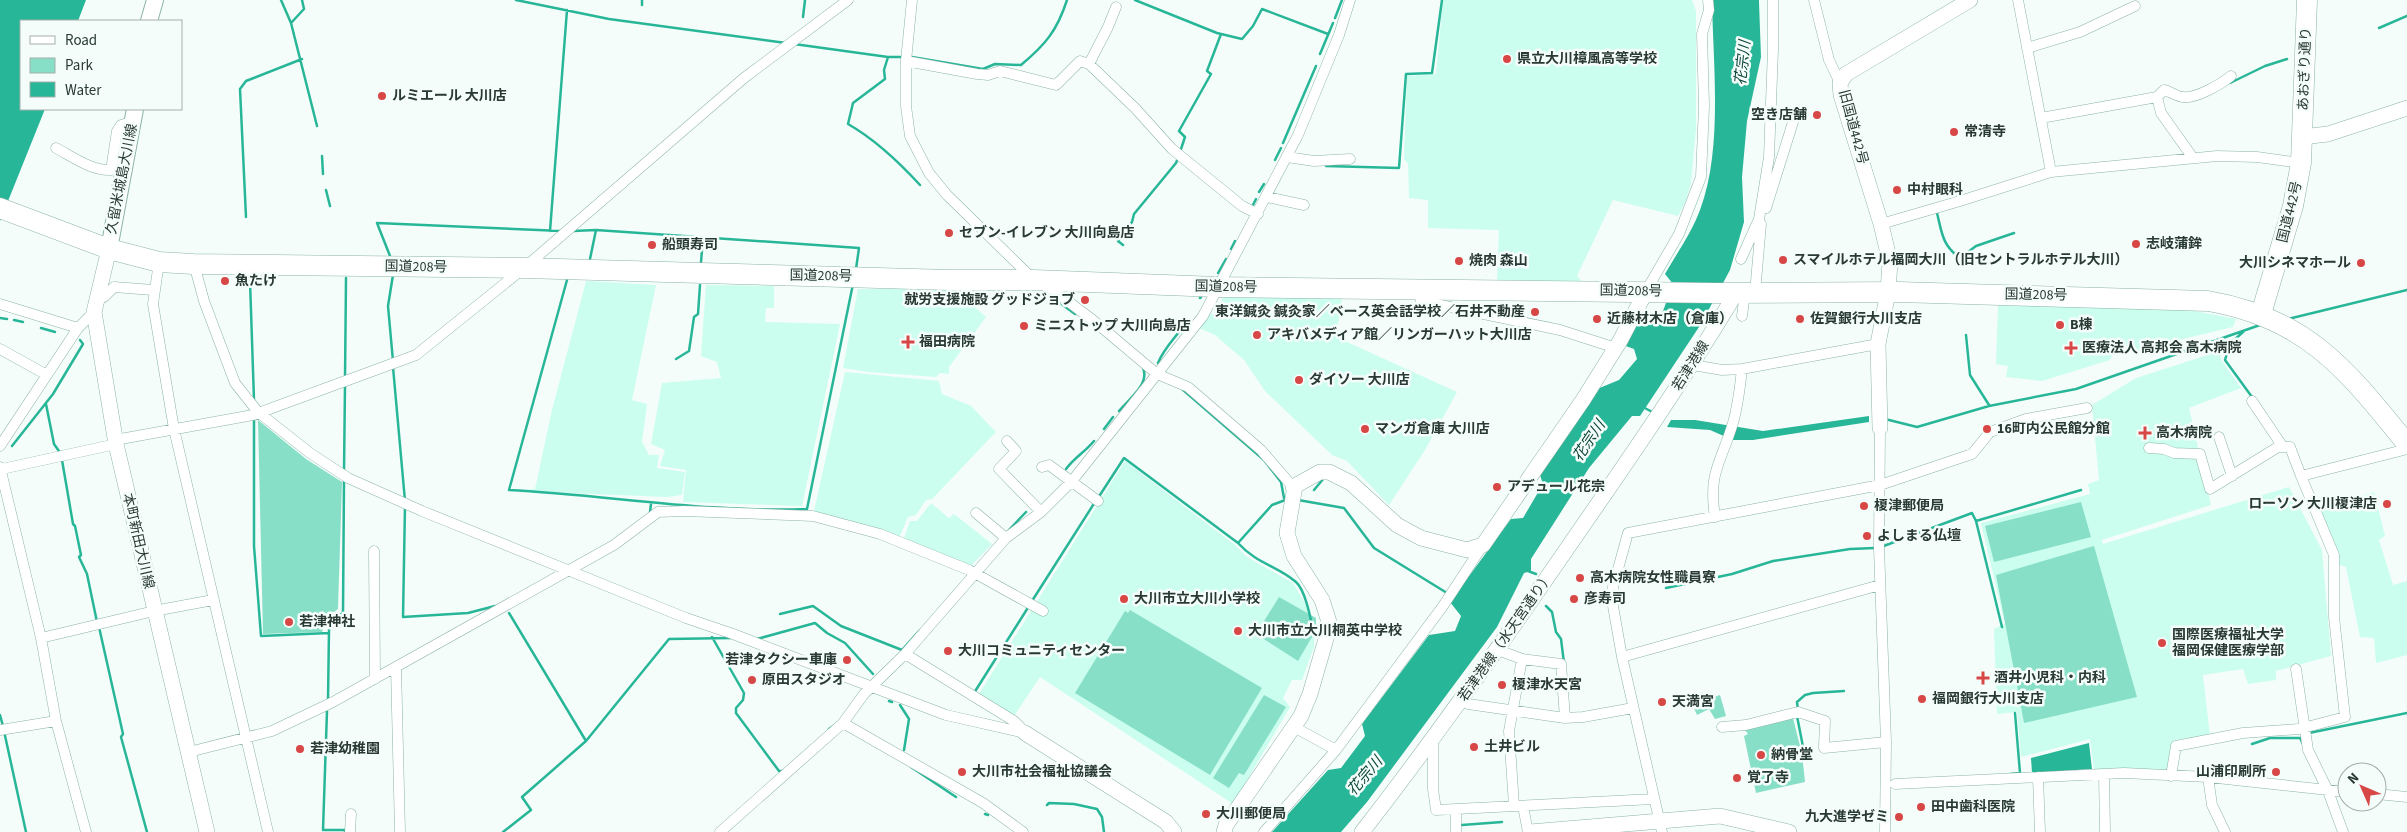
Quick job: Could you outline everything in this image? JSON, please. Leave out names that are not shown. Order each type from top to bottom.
[{"type":"highway","name":"あおぎり通り","points":[[2302,137],[2307,0]]},
{"type":"highway","name":"国道442号","points":[[2264,315],[2293,206],[2301,163],[2302,137]]},
{"type":"highway","name":"国道208号","points":[[0,208],[109,249],[159,262],[194,264],[524,268],[950,280],[1034,280],[1218,288],[1713,293],[1888,292],[2186,299],[2234,305],[2264,315],[2323,350],[2347,371],[2407,444]]},
{"type":"main road","points":[[149,20],[154,0]]},
{"type":"main road","name":"久留米城島大川線","points":[[109,249],[134,115]]},
{"type":"street","points":[[86,832],[56,721],[42,638],[1,468],[174,428],[253,414],[416,355],[524,268],[744,78],[848,0]]},
{"type":"street","points":[[912,0],[906,58],[905,92],[910,136],[929,173],[947,195],[1034,280],[1053,290],[1094,320],[1157,374],[1188,387],[1261,450],[1294,486]]},
{"type":"street","points":[[720,832],[843,723],[871,686],[905,654],[1003,536],[1041,512],[1072,481],[1203,316],[1287,157],[1338,35],[1350,0]]},
{"type":"street","points":[[1264,832],[1336,750],[1450,595],[1553,446],[1616,348],[1679,234],[1701,177],[1704,106],[1702,34],[1709,10],[1708,0]]},
{"type":"street","points":[[1742,316],[1760,223],[1769,157],[1773,0]]},
{"type":"street","points":[[1814,0],[1829,60],[1840,83]]},
{"type":"street","name":"旧国道442号","points":[[1880,428],[1878,344],[1888,292],[1890,262],[1881,224],[1841,95],[1840,83],[1846,74],[1970,0]]},
{"type":"street","points":[[2018,0],[2051,172]]},
{"type":"street","points":[[2027,48],[2080,32],[2135,6]]},
{"type":"street","points":[[1089,64],[1116,7]]},
{"type":"street","points":[[906,58],[977,74],[988,75],[1000,71],[1056,85],[1080,61],[1089,64],[1136,108],[1172,149],[1242,206],[1258,214]]},
{"type":"street","points":[[2041,118],[2157,96],[2164,90],[2183,97],[2201,93],[2221,84],[2231,76]]},
{"type":"street","points":[[2157,96],[2161,113],[2193,158]]},
{"type":"street","points":[[2302,137],[2328,134],[2407,108]]},
{"type":"street","points":[[56,148],[87,164],[104,170],[111,170],[117,131],[121,125],[134,115]]},
{"type":"street","points":[[1741,259],[1760,223],[1794,119]]},
{"type":"street","points":[[1881,224],[2051,172],[2217,156],[2257,157],[2301,163]]},
{"type":"street","points":[[1287,157],[1314,161],[1350,159]]},
{"type":"street","points":[[1267,197],[1304,205]]},
{"type":"street","name":"本町新田大川線","points":[[109,249],[94,312],[116,442],[207,832]]},
{"type":"street","points":[[159,262],[153,304],[174,428],[268,832]]},
{"type":"street","points":[[194,264],[204,301],[235,383],[258,412],[310,453],[348,478],[686,618],[871,686],[946,716],[1026,733]]},
{"type":"street","points":[[98,297],[104,297],[114,287],[154,290]]},
{"type":"street","points":[[1418,289],[1420,301],[1560,330],[1616,348]]},
{"type":"street","name":"若津港線","points":[[1644,438],[1693,365],[1745,293]]},
{"type":"street","points":[[0,304],[78,328]]},
{"type":"street","points":[[0,446],[78,328],[94,312]]},
{"type":"street","points":[[1693,365],[1722,370],[1742,369],[1878,344]]},
{"type":"street","points":[[0,349],[47,375]]},
{"type":"street","points":[[1715,518],[1712,498],[1714,473],[1732,426],[1738,401],[1742,369]]},
{"type":"street","points":[[2252,402],[2283,447]]},
{"type":"street","points":[[1661,827],[1633,708],[1613,606],[1613,587],[1628,532],[1715,518],[1880,484],[1972,454],[1990,432],[2026,419],[2087,408]]},
{"type":"street","points":[[1880,428],[1880,585],[1886,742],[1885,832]]},
{"type":"street","points":[[2220,436],[2232,476]]},
{"type":"street","name":"若津港線（水天宮通り）","points":[[1362,832],[1498,650],[1644,438]]},
{"type":"street","points":[[1007,441],[1016,451],[999,469],[1041,512]]},
{"type":"street","points":[[2149,448],[2164,449],[2174,453],[2200,454],[2210,490],[2278,447],[2290,448],[2334,555],[2334,617],[2345,717],[2304,727],[2243,734],[2176,746],[2171,776]]},
{"type":"street","points":[[2301,476],[2407,449]]},
{"type":"street","points":[[1042,467],[1049,465],[1096,499]]},
{"type":"street","points":[[1294,486],[1320,472],[1329,472],[1351,483],[1397,525],[1421,538],[1467,550],[1483,545]]},
{"type":"street","points":[[1224,832],[1226,825],[1294,727],[1310,694],[1330,625],[1322,600],[1294,556],[1287,533],[1294,486]]},
{"type":"street","points":[[189,752],[247,739],[272,731],[375,679],[614,545],[658,512],[684,511],[813,516],[880,534],[972,572],[1043,611]]},
{"type":"street","points":[[976,513],[1003,536]]},
{"type":"street","points":[[374,551],[375,679]]},
{"type":"street","points":[[1622,657],[1880,585]]},
{"type":"street","points":[[42,638],[154,611],[213,600]]},
{"type":"street","points":[[1498,650],[1522,659],[1561,664],[1565,718]]},
{"type":"street","points":[[905,654],[1014,721],[1026,733],[1166,822],[1174,832]]},
{"type":"street","points":[[1522,659],[1509,731],[1519,806],[1529,832],[1661,827],[1720,816],[1789,832]]},
{"type":"street","points":[[396,667],[400,832]]},
{"type":"street","points":[[2296,670],[2308,750],[2328,791],[2343,832]]},
{"type":"street","points":[[1462,699],[1468,704],[1565,718],[1584,717],[1633,708]]},
{"type":"street","points":[[1722,727],[1773,720],[1798,712],[1825,721],[1824,748],[1886,742]]},
{"type":"street","points":[[0,730],[56,721]]},
{"type":"street","points":[[843,723],[983,803],[1023,832]]},
{"type":"street","points":[[1294,727],[1336,750]]},
{"type":"street","points":[[1433,739],[1433,789],[1436,810],[1654,799]]},
{"type":"street","points":[[2104,774],[2105,832]]},
{"type":"street","points":[[1895,784],[2104,774],[2208,777],[2337,791]]},
{"type":"street","points":[[2038,777],[2040,832]]},
{"type":"street","points":[[2208,777],[2212,805],[2225,832]]},
{"type":"street","points":[[2387,795],[2407,797]]},
{"type":"street","points":[[1456,810],[1456,832]]},
{"type":"street","points":[[350,814],[350,832]]},
{"type":"shaded area","points":[[1443,0],[1692,0],[1696,11],[1696,129],[1691,183],[1686,200],[1678,216],[1613,200],[1577,276],[1583,283],[1497,280],[1499,230],[1428,228],[1428,200],[1409,198],[1408,164],[1404,159],[1407,76],[1436,74]]},
{"type":"shaded area","points":[[586,281],[656,285],[632,400],[647,404],[642,442],[649,455],[659,455],[657,468],[685,472],[682,495],[667,497],[517,491],[535,489],[552,410]]},
{"type":"shaded area","points":[[706,285],[774,286],[774,308],[766,308],[765,322],[840,324],[802,506],[683,502],[686,470],[660,466],[665,450],[651,444],[662,383],[721,378],[717,362],[701,356]]},
{"type":"shaded area","name":"福田病院","points":[[858,289],[954,289],[986,317],[949,367],[949,374],[940,373],[936,377],[868,372],[843,368]]},
{"type":"shaded area","points":[[1224,296],[1342,299],[1336,337],[1457,392],[1425,450],[1389,505],[1347,461],[1332,455],[1265,391],[1244,360],[1215,335],[1199,328],[1209,314],[1214,314]]},
{"type":"shaded area","name":"医療法人 高邦会 高木病院","points":[[1998,305],[2184,309],[2236,319],[2233,327],[2112,356],[2110,360],[2042,381],[2006,377],[2008,366],[1996,364]]},
{"type":"shaded area","name":"国際医療福祉大学 福岡保健医療学部","points":[[2220,351],[2221,360],[2241,388],[2189,408],[2211,505],[2102,540],[2103,544],[2289,487],[2322,550],[2331,656],[2276,671],[2276,680],[2248,684],[2243,669],[2203,675],[2210,736],[2174,740],[2168,773],[2094,770],[2090,739],[2021,757],[2017,712],[1997,714],[1994,629],[2005,624],[1981,523],[2090,494],[2088,484],[2099,480],[2092,405],[2136,378]]},
{"type":"shaded area","points":[[845,372],[939,381],[942,394],[971,406],[996,432],[932,499],[926,500],[916,515],[908,517],[899,538],[814,511]]},
{"type":"shaded area","points":[[1125,461],[1235,545],[1247,557],[1293,583],[1309,610],[1314,634],[1314,647],[1302,680],[1292,680],[1283,698],[1290,707],[1233,804],[1040,677],[1014,716],[979,694]]},
{"type":"shaded area","points":[[2374,492],[2385,536],[2379,540],[2393,585],[2407,581],[2407,655],[2376,663],[2374,638],[2360,637],[2346,567],[2337,564],[2319,511]]},
{"type":"shaded area","points":[[931,503],[949,518],[954,514],[992,544],[970,567],[904,538],[910,521],[917,521]]},
{"type":"green space","points":[[258,420],[306,459],[342,482],[338,609],[328,616],[322,632],[263,634]]},
{"type":"green space","points":[[2081,502],[2091,537],[1994,562],[1985,526]]},
{"type":"green space","points":[[2094,546],[2137,697],[2024,723],[1996,575]]},
{"type":"green space","points":[[1279,597],[1316,618],[1316,630],[1298,661],[1256,634]]},
{"type":"green space","points":[[1130,610],[1262,688],[1210,775],[1075,693],[1125,611],[1128,613]]},
{"type":"green space","points":[[1264,695],[1286,707],[1244,775],[1239,773],[1229,788],[1213,778]]},
{"type":"green space","points":[[1720,695],[1726,716],[1715,719],[1709,709],[1697,715],[1692,704]]},
{"type":"green space","points":[[1793,718],[1802,754],[1805,782],[1756,793],[1744,736],[1748,734],[1745,730]]},
{"type":"water","points":[[0,0],[86,0],[78,20],[20,20],[20,110],[45,110],[0,221]]},
{"type":"water","name":"花宗川","points":[[1712,0],[1759,0],[1761,57],[1747,121],[1742,177],[1744,222],[1730,270],[1701,324],[1640,416],[1632,416],[1589,468],[1531,559],[1531,571],[1524,573],[1497,627],[1367,802],[1341,832],[1272,832],[1328,770],[1341,768],[1365,736],[1362,724],[1429,635],[1455,631],[1461,616],[1450,602],[1511,519],[1523,518],[1543,484],[1540,475],[1597,389],[1619,380],[1637,359],[1634,349],[1623,345],[1640,317],[1654,318],[1663,311],[1673,284],[1665,274],[1697,218],[1707,186],[1712,161],[1715,79]]},
{"type":"water","points":[[1869,416],[1869,422],[1753,440],[1733,440],[1710,430],[1667,427],[1671,420],[1695,420],[1763,431]]},
{"type":"water","points":[[2089,743],[2092,769],[2032,773],[2031,758]]},
{"type":"waterway","points":[[281,0],[291,23]]},
{"type":"waterway","points":[[302,0],[304,9],[291,23],[317,126]]},
{"type":"waterway","points":[[516,0],[609,19],[786,43]]},
{"type":"waterway","points":[[642,0],[642,5]]},
{"type":"waterway","points":[[803,17],[805,0]]},
{"type":"waterway","points":[[912,57],[983,69],[995,64],[1021,65],[1049,37],[1059,20],[1067,0]]},
{"type":"waterway","points":[[1135,0],[1217,33],[1242,39],[1253,26],[1262,9],[1328,34]]},
{"type":"waterway","points":[[1335,18],[1342,0]]},
{"type":"waterway","points":[[1326,166],[1399,168],[1406,74],[1432,73],[1442,0]]},
{"type":"waterway","points":[[550,231],[567,10]]},
{"type":"waterway","points":[[2379,28],[2407,16]]},
{"type":"waterway","points":[[1320,54],[1333,23]]},
{"type":"waterway","points":[[1180,152],[1185,137],[1179,131],[1211,74],[1207,71],[1221,34]]},
{"type":"waterway","points":[[794,44],[888,57],[884,70],[885,79],[853,103],[848,124],[886,152],[920,185]]},
{"type":"waterway","points":[[888,57],[904,57]]},
{"type":"waterway","points":[[246,217],[240,89],[246,81],[302,59]]},
{"type":"waterway","points":[[2230,83],[2265,66],[2287,59]]},
{"type":"waterway","points":[[1283,143],[1316,66]]},
{"type":"waterway","points":[[1275,160],[1281,148]]},
{"type":"waterway","points":[[322,156],[323,174]]},
{"type":"waterway","points":[[1123,245],[1118,241],[1132,222],[1134,214],[1176,163],[1178,158]]},
{"type":"waterway","points":[[1259,192],[1264,184]]},
{"type":"waterway","points":[[326,190],[330,206]]},
{"type":"waterway","points":[[1251,209],[1256,199]]},
{"type":"waterway","points":[[1937,213],[1946,243],[1960,258],[1976,246],[2014,233]]},
{"type":"waterway","points":[[390,256],[377,223],[562,231]]},
{"type":"waterway","points":[[573,231],[596,230]]},
{"type":"waterway","points":[[590,259],[596,230],[859,248],[856,269]]},
{"type":"waterway","points":[[701,262],[703,238]]},
{"type":"waterway","points":[[1231,249],[1235,241]]},
{"type":"waterway","points":[[1960,258],[1963,263]]},
{"type":"waterway","points":[[1218,273],[1226,259]]},
{"type":"waterway","points":[[393,275],[388,306],[393,361]]},
{"type":"waterway","points":[[345,379],[346,278]]},
{"type":"waterway","points":[[567,280],[509,490],[695,506],[770,510],[807,509],[853,284]]},
{"type":"waterway","points":[[250,281],[254,400]]},
{"type":"waterway","points":[[676,359],[689,351],[694,317],[698,314],[700,285]]},
{"type":"waterway","points":[[2288,319],[2407,290]]},
{"type":"waterway","points":[[1045,292],[1075,314]]},
{"type":"waterway","points":[[0,318],[7,319]]},
{"type":"waterway","points":[[14,320],[23,322]]},
{"type":"waterway","points":[[1158,363],[1167,347],[1185,324]]},
{"type":"waterway","points":[[1885,419],[1917,427],[1989,406],[2076,389],[2260,325]]},
{"type":"waterway","points":[[41,328],[55,332]]},
{"type":"waterway","points":[[2231,343],[2244,331]]},
{"type":"waterway","points":[[1966,335],[1970,375],[1989,405]]},
{"type":"waterway","points":[[12,446],[53,394],[83,344],[80,340]]},
{"type":"waterway","points":[[2228,350],[2225,360],[2252,397]]},
{"type":"waterway","points":[[393,367],[405,501]]},
{"type":"waterway","points":[[1119,411],[1144,380],[1143,368]]},
{"type":"waterway","points":[[344,472],[345,385]]},
{"type":"waterway","points":[[1182,389],[1264,460],[1281,482],[1284,498]]},
{"type":"waterway","points":[[46,404],[54,444],[61,454]]},
{"type":"waterway","points":[[1643,407],[1654,413]]},
{"type":"waterway","points":[[1104,429],[1113,417]]},
{"type":"waterway","points":[[254,418],[254,546],[261,636],[329,633]]},
{"type":"waterway","points":[[1066,469],[1094,441]]},
{"type":"waterway","points":[[1098,498],[1124,458],[1253,556],[1296,582],[1303,592],[1314,634]]},
{"type":"waterway","points":[[62,460],[73,524],[81,555],[79,557],[87,574],[97,622]]},
{"type":"waterway","points":[[1314,490],[1324,478]]},
{"type":"waterway","points":[[328,700],[329,630],[334,619],[343,613],[344,480]]},
{"type":"waterway","points":[[2002,627],[1976,521],[2081,490]]},
{"type":"waterway","points":[[1238,543],[1272,505],[1288,499]]},
{"type":"waterway","points":[[1298,500],[1344,508],[1374,548],[1447,593]]},
{"type":"waterway","points":[[1032,601],[1095,502]]},
{"type":"waterway","points":[[650,512],[651,504]]},
{"type":"waterway","points":[[405,506],[403,617],[468,613],[495,606]]},
{"type":"waterway","points":[[1008,531],[1026,512]]},
{"type":"waterway","points":[[1881,547],[1972,513],[1976,521]]},
{"type":"waterway","points":[[1666,588],[1732,574],[1773,561],[1850,549],[1875,548]]},
{"type":"waterway","points":[[1528,571],[1536,574]]},
{"type":"waterway","points":[[780,614],[813,606],[841,626],[902,650],[920,630]]},
{"type":"waterway","points":[[974,693],[1029,606]]},
{"type":"waterway","points":[[1546,606],[1552,612],[1556,632],[1561,639],[1564,663]]},
{"type":"waterway","points":[[509,613],[586,741]]},
{"type":"waterway","points":[[757,639],[815,623],[827,633],[845,643],[873,674]]},
{"type":"waterway","points":[[99,627],[123,734],[121,737],[147,832]]},
{"type":"waterway","points":[[712,637],[744,693],[743,700],[736,708],[736,713],[779,771],[783,771]]},
{"type":"waterway","points":[[503,832],[531,810],[522,797],[586,741],[669,639],[731,638]]},
{"type":"waterway","points":[[1798,710],[1797,702],[1805,695],[1844,691]]},
{"type":"waterway","points":[[900,705],[909,719],[904,750]]},
{"type":"waterway","points":[[327,711],[323,830],[345,830],[345,832]]},
{"type":"waterway","points":[[2010,774],[2020,773],[2015,713]]},
{"type":"waterway","points":[[2309,733],[2407,713]]},
{"type":"waterway","points":[[0,715],[3,726]]},
{"type":"waterway","points":[[1797,716],[1805,757]]},
{"type":"waterway","points":[[829,729],[839,722]]},
{"type":"waterway","points":[[4,731],[26,832]]},
{"type":"waterway","points":[[2252,744],[2270,738],[2300,738],[2303,744]]},
{"type":"waterway","points":[[911,767],[956,797]]},
{"type":"waterway","points":[[1047,805],[1049,803],[1074,804],[1097,809],[1102,817],[1104,832]]},
{"type":"waterway","points":[[1462,825],[1502,822]]},
{"type":"place","name":"県立大川樟風高等学校","points":[[1507,59]]},
{"type":"place","name":"ルミエール 大川店","points":[[382,96]]},
{"type":"place","name":"空き店舗","points":[[1817,115]]},
{"type":"place","name":"常清寺","points":[[1954,132]]},
{"type":"place","name":"中村眼科","points":[[1897,190]]},
{"type":"place","name":"セブン-イレブン 大川向島店","points":[[949,233]]},
{"type":"place","name":"志岐蒲鉾","points":[[2136,244]]},
{"type":"place","name":"船頭寿司","points":[[652,245]]},
{"type":"place","name":"スマイルホテル福岡大川（旧セントラルホテル大川）","points":[[1783,260]]},
{"type":"place","name":"焼肉 森山","points":[[1459,261]]},
{"type":"place","name":"大川シネマホール","points":[[2361,263]]},
{"type":"place","name":"魚たけ","points":[[225,281]]},
{"type":"place","name":"就労支援施設 グッドジョブ","points":[[1085,300]]},
{"type":"place","name":"東洋鍼灸 鍼灸家／ベース英会話学校／石井不動産","points":[[1535,312]]},
{"type":"place","name":"近藤材木店（倉庫）","points":[[1597,319]]},
{"type":"place","name":"佐賀銀行大川支店","points":[[1800,319]]},
{"type":"place","name":"B棟","points":[[2060,325]]},
{"type":"place","name":"ミニストップ 大川向島店","points":[[1024,326]]},
{"type":"place","name":"アキバメディア館／リンガーハット大川店","points":[[1257,335]]},
{"type":"place","name":"福田病院","points":[[908,342]]},
{"type":"place","name":"医療法人 高邦会 高木病院","points":[[2071,348]]},
{"type":"place","name":"ダイソー 大川店","points":[[1299,380]]},
{"type":"place","name":"マンガ倉庫 大川店","points":[[1365,429]]},
{"type":"place","name":"16町内公民館分館","points":[[1987,429]]},
{"type":"place","name":"高木病院","points":[[2145,433]]},
{"type":"place","name":"アデュール花宗","points":[[1497,487]]},
{"type":"place","name":"ローソン 大川榎津店","points":[[2387,504]]},
{"type":"place","name":"榎津郵便局","points":[[1864,506]]},
{"type":"place","name":"よしまる仏壇","points":[[1867,536]]},
{"type":"place","name":"高木病院女性職員寮","points":[[1580,578]]},
{"type":"place","name":"大川市立大川小学校","points":[[1124,599]]},
{"type":"place","name":"彦寿司","points":[[1574,599]]},
{"type":"place","name":"若津神社","points":[[289,622]]},
{"type":"place","name":"大川市立大川桐英中学校","points":[[1238,631]]},
{"type":"place","name":"国際医療福祉大学 福岡保健医療学部","points":[[2162,643]]},
{"type":"place","name":"大川コミュニティセンター","points":[[948,651]]},
{"type":"place","name":"若津タクシー車庫","points":[[847,660]]},
{"type":"place","name":"酒井小児科・内科","points":[[1983,678]]},
{"type":"place","name":"原田スタジオ","points":[[752,680]]},
{"type":"place","name":"榎津水天宮","points":[[1502,685]]},
{"type":"place","name":"福岡銀行大川支店","points":[[1922,699]]},
{"type":"place","name":"天満宮","points":[[1662,702]]},
{"type":"place","name":"土井ビル","points":[[1474,747]]},
{"type":"place","name":"若津幼稚園","points":[[300,749]]},
{"type":"place","name":"納骨堂","points":[[1761,755]]},
{"type":"place","name":"大川市社会福祉協議会","points":[[962,772]]},
{"type":"place","name":"山浦印刷所","points":[[2276,772]]},
{"type":"place","name":"覚了寺","points":[[1737,778]]},
{"type":"place","name":"田中歯科医院","points":[[1921,807]]},
{"type":"place","name":"大川郵便局","points":[[1206,814]]},
{"type":"place","name":"九大進学ゼミ","points":[[1899,817]]}]
